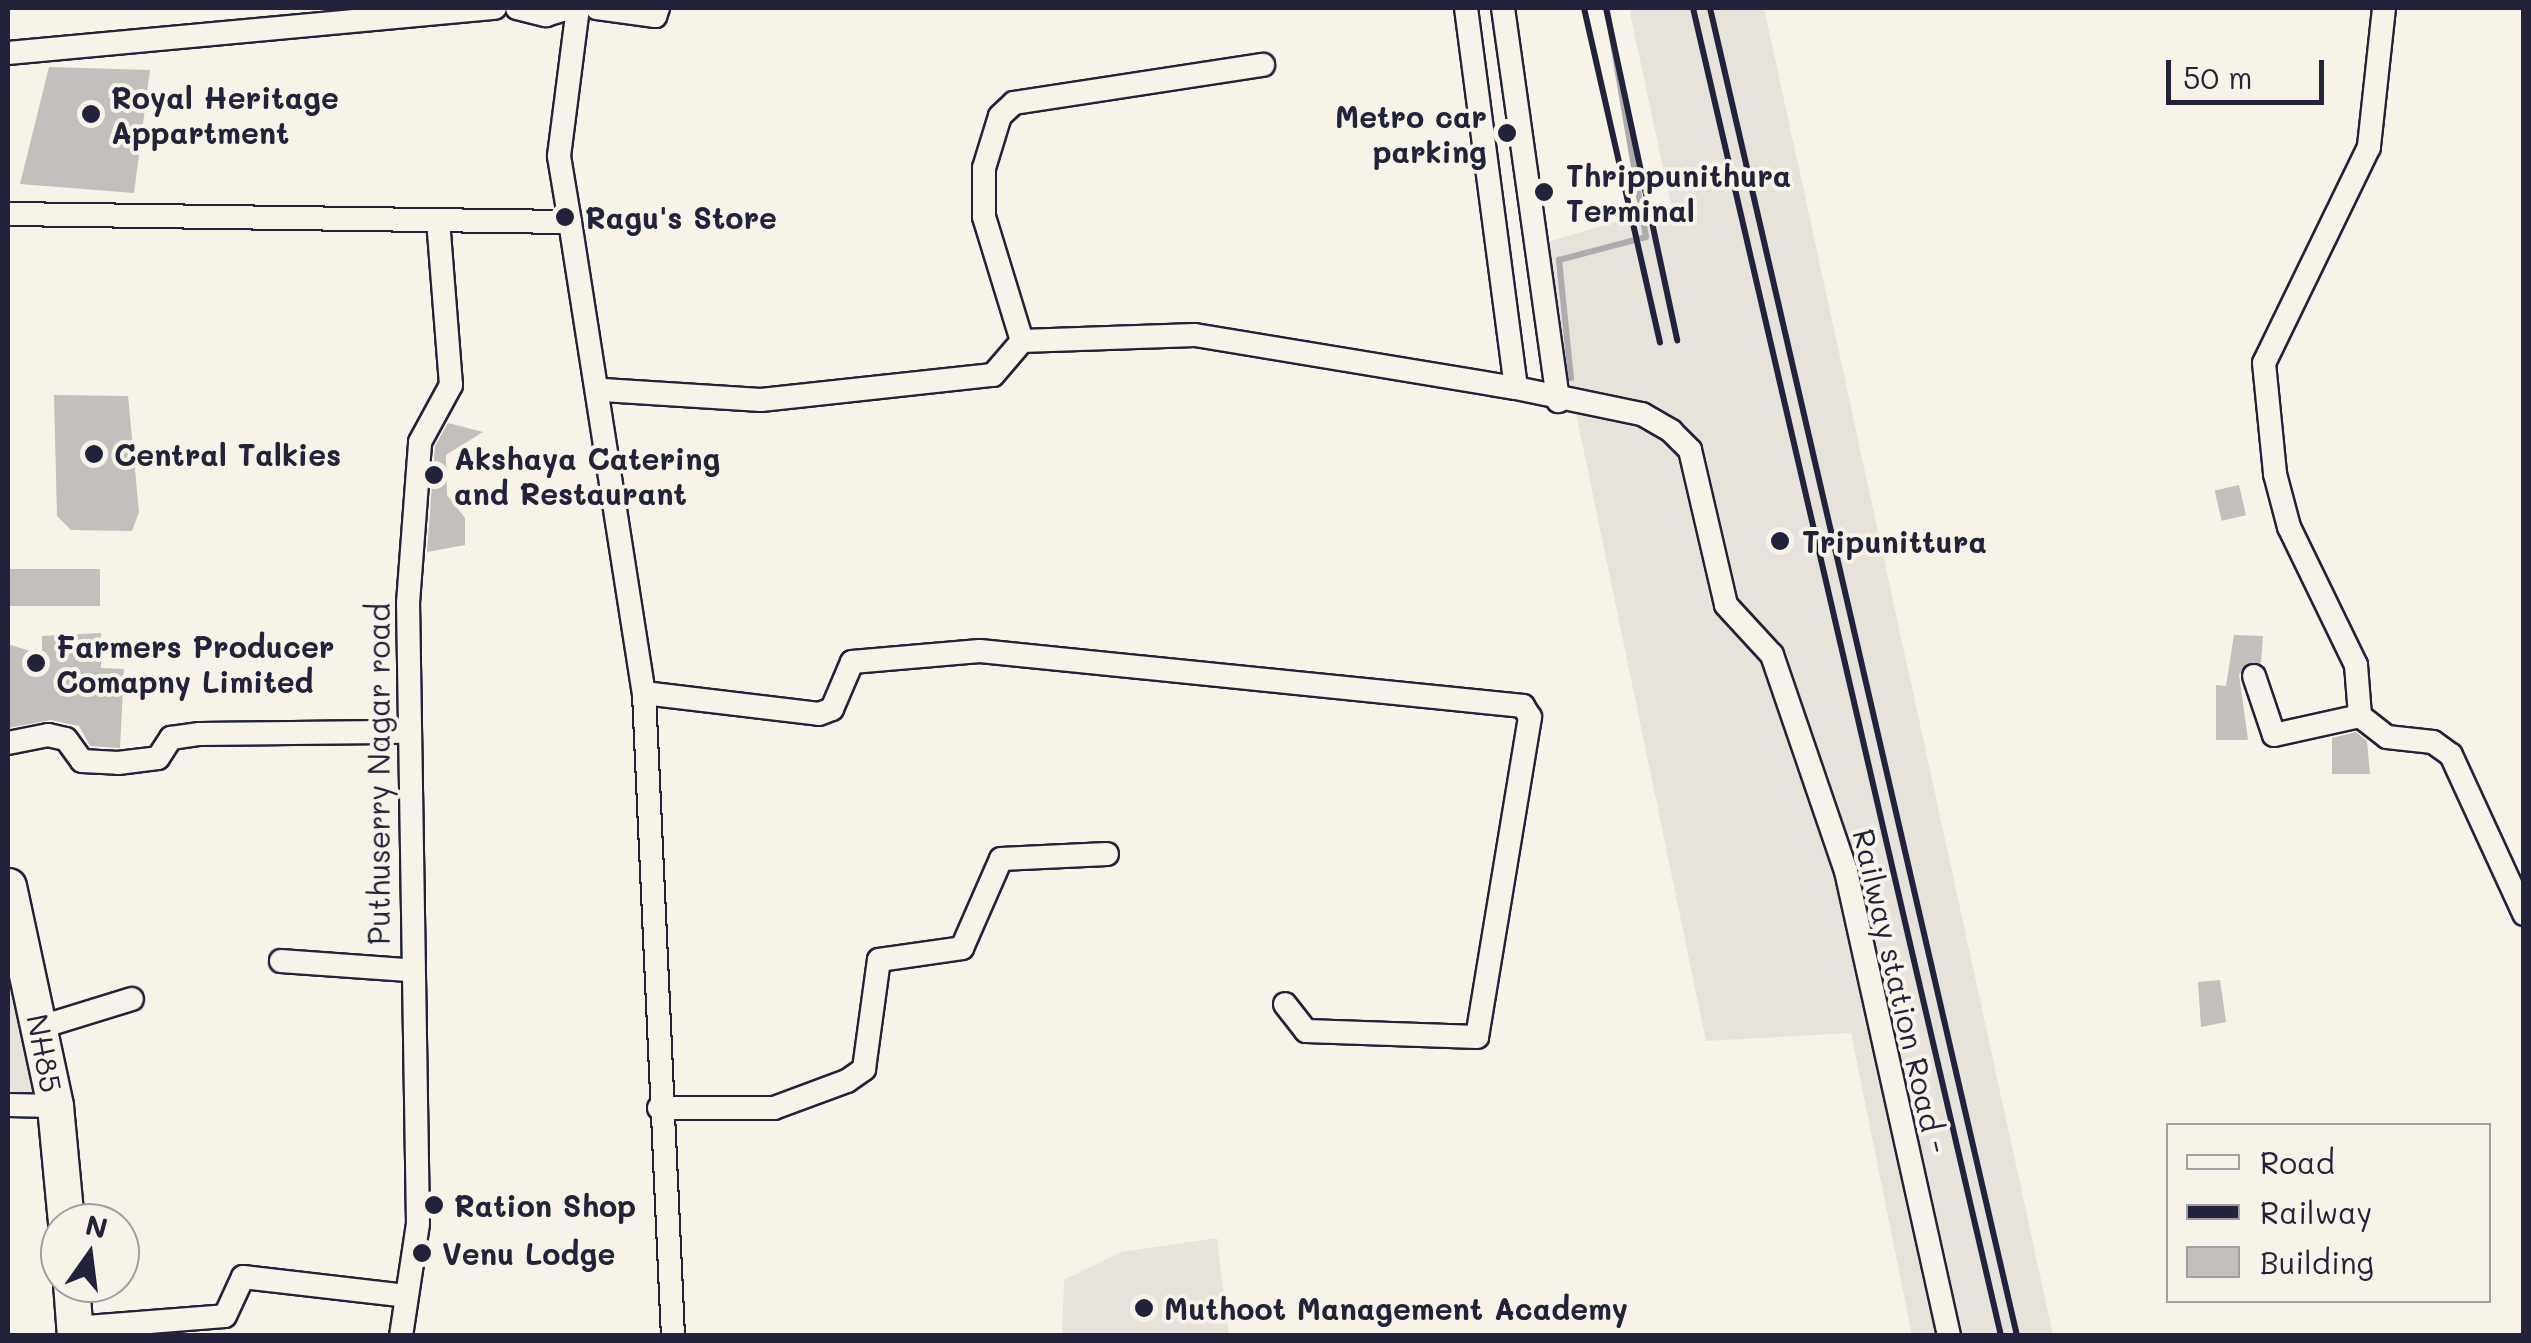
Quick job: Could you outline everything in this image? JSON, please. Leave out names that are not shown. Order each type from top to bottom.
[{"type":"main road","name":"NH85","points":[[8,886],[55,1106],[64,1203]]},
{"type":"main road","points":[[72,1303],[74,1332]]},
{"type":"street","points":[[8,54],[495,8]]},
{"type":"street","points":[[518,8],[570,8]]},
{"type":"street","points":[[578,8],[560,156],[603,390],[644,693],[659,1108],[673,1336]]},
{"type":"street","points":[[596,8],[655,16],[658,8]]},
{"type":"street","points":[[1466,8],[1516,388]]},
{"type":"street","points":[[603,390],[761,400],[993,375],[1022,341],[1195,335],[1516,388],[1558,401],[1503,8]]},
{"type":"street","points":[[2384,8],[2369,147],[2272,344],[2263,390],[2289,527],[2356,664],[2360,716],[2388,738],[2432,742],[2451,755],[2524,914]]},
{"type":"street","points":[[1022,341],[984,217],[984,168],[1000,116],[1014,103],[1262,65]]},
{"type":"street","points":[[8,214],[570,222]]},
{"type":"street","name":"Puthuserry Nagar road","points":[[401,1336],[418,1224],[408,970],[407,732],[420,442],[451,385],[438,221]]},
{"type":"street","name":"Railway station Road -","points":[[1558,401],[1642,414],[1690,450],[1726,605],[1772,655],[1846,871],[1949,1336]]},
{"type":"street","points":[[644,693],[818,714],[832,709],[852,662],[980,651],[1523,706],[1530,717],[1477,1038],[1306,1031],[1285,1004]]},
{"type":"street","points":[[2254,676],[2274,735],[2360,716]]},
{"type":"street","points":[[8,743],[48,735],[66,739],[82,761],[118,763],[158,758],[171,738],[200,734],[407,732]]},
{"type":"street","points":[[659,1108],[774,1108],[847,1081],[864,1069],[879,960],[962,948],[1001,858],[1107,854]]},
{"type":"street","points":[[281,961],[408,970]]},
{"type":"street","points":[[40,1027],[132,999]]},
{"type":"street","points":[[8,1105],[55,1106]]},
{"type":"street","points":[[74,1332],[225,1316],[243,1277],[406,1296]]},
{"type":"shaded area","points":[[1629,8],[1764,8],[2053,1335],[1912,1335],[1851,1033],[1706,1041],[1541,244],[1671,205]]},
{"type":"shaded area","points":[[8,975],[26,1048],[33,1096],[8,1095]]},
{"type":"shaded area","name":"Muthoot Management Academy","points":[[1217,1238],[1229,1335],[1062,1335],[1064,1280],[1121,1252]]},
{"type":"building","name":"Royal Heritage Appartment","points":[[49,67],[150,70],[134,193],[20,184]]},
{"type":"building","name":"Central Talkies","points":[[54,395],[128,396],[139,512],[132,531],[71,530],[57,516]]},
{"type":"building","name":"Akshaya Catering and Restaurant","points":[[448,423],[483,432],[446,455],[447,495],[465,518],[465,545],[427,552],[435,446]]},
{"type":"building","points":[[2239,485],[2246,515],[2222,521],[2215,491]]},
{"type":"building","points":[[8,569],[100,569],[100,606],[8,606]]},
{"type":"building","points":[[101,633],[101,668],[124,669],[120,748],[90,746],[79,726],[51,720],[8,728],[8,644],[42,655],[42,636]]},
{"type":"building","points":[[2234,635],[2263,636],[2261,663],[2239,674],[2248,740],[2216,740],[2216,685],[2226,686]]},
{"type":"building","points":[[2356,732],[2367,741],[2370,774],[2332,774],[2332,738]]},
{"type":"building","points":[[2220,980],[2226,1022],[2201,1027],[2198,982]]},
{"type":"waterway","points":[[1571,378],[1559,260],[1646,237],[1607,8]]},
{"type":"railway","points":[[1584,8],[1660,342]]},
{"type":"railway","points":[[1606,8],[1677,340]]},
{"type":"railway","points":[[1693,8],[2001,1336]]},
{"type":"railway","points":[[1710,8],[2017,1336]]},
{"type":"place","name":"Royal Heritage Appartment","points":[[91,114]]},
{"type":"place","name":"Metro car parking","points":[[1507,133]]},
{"type":"place","name":"Thrippunithura Terminal","points":[[1544,192]]},
{"type":"place","name":"Ragu's Store","points":[[565,217]]},
{"type":"place","name":"Central Talkies","points":[[94,454]]},
{"type":"place","name":"Akshaya Catering and Restaurant","points":[[434,475]]},
{"type":"place","name":"Tripunittura","points":[[1780,541]]},
{"type":"place","name":"Farmers Producer Comapny Limited","points":[[36,663]]},
{"type":"place","name":"Ration Shop","points":[[434,1205]]},
{"type":"place","name":"Venu Lodge","points":[[422,1253]]},
{"type":"place","name":"Muthoot Management Academy","points":[[1144,1308]]}]
